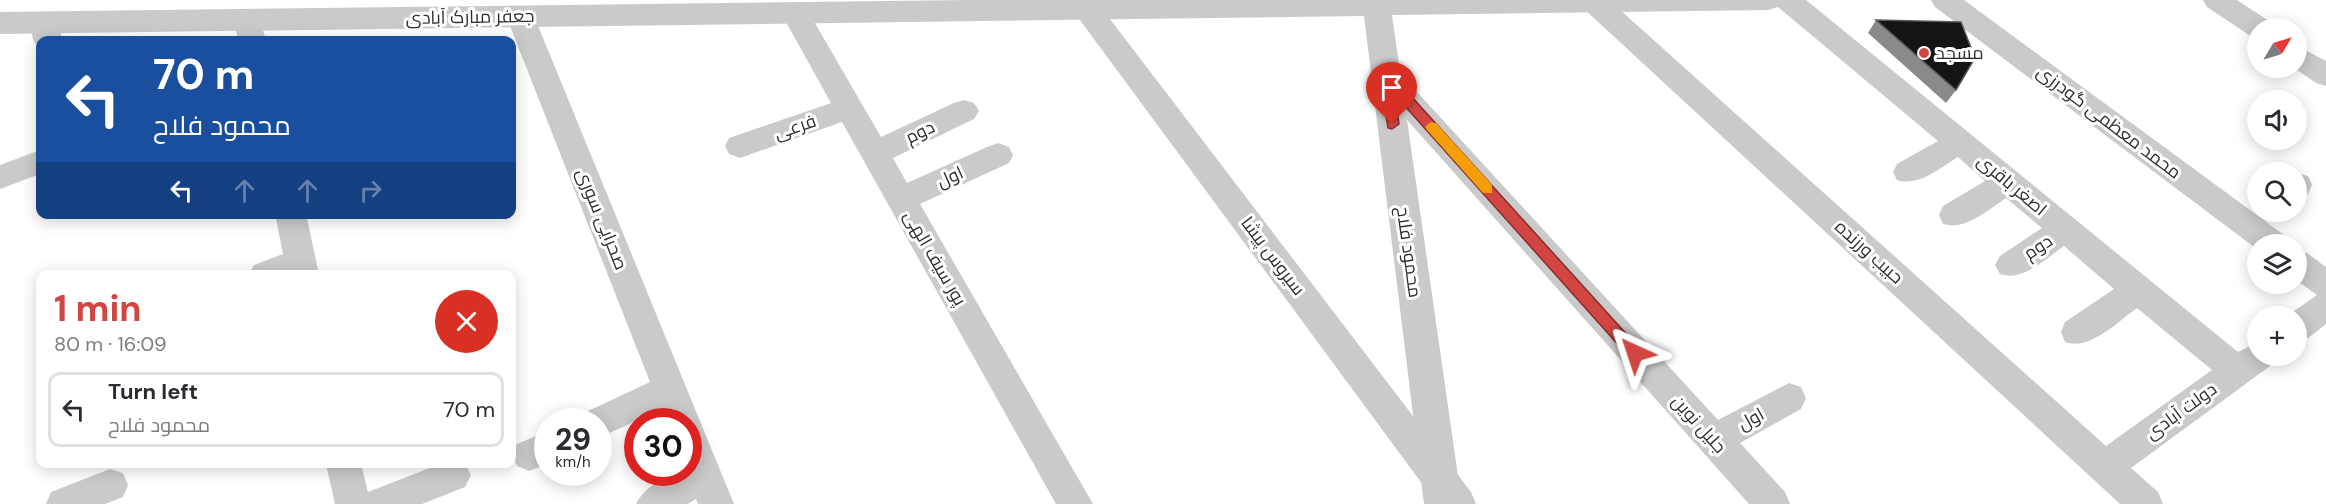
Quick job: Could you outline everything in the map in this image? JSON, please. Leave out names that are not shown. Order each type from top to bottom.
[{"type":"street","name":"جعفر مبارک آبادی","points":[[0,23],[47,32],[250,30],[520,16],[1087,9],[1376,2],[1768,0]]},
{"type":"street","name":"اصغر باقری","points":[[1788,0],[2138,290],[2247,363]]},
{"type":"street","name":"محمد معظمی گودرزی","points":[[1945,0],[2247,214]]},
{"type":"street","points":[[2217,0],[2247,20]]},
{"type":"street","name":"محمود فلاح","points":[[1376,2],[1447,496]]},
{"type":"street","name":"حبیب ورزنده","points":[[1595,2],[2145,504]]},
{"type":"street","name":"سیروس پیشا","points":[[1087,9],[1447,496]]},
{"type":"street","name":"پور سیف الهی","points":[[795,13],[1075,504]]},
{"type":"street","name":"صحرایی سوری","points":[[520,16],[524,60],[677,408]]},
{"type":"street","points":[[2307,62],[2326,75]]},
{"type":"street","name":"جلیل نوین","points":[[1386,77],[1772,504]]},
{"type":"street","name":"فرعی","points":[[740,146],[849,108]]},
{"type":"street","name":"دوم","points":[[875,153],[964,111]]},
{"type":"street","points":[[1908,172],[1960,142]]},
{"type":"street","name":"اول","points":[[901,199],[998,155]]},
{"type":"street","points":[[0,177],[36,164]]},
{"type":"street","points":[[1954,215],[2008,182]]},
{"type":"street","points":[[291,219],[301,268]]},
{"type":"street","name":"محمد معظمی گودرزی","points":[[2255,222],[2265,234]]},
{"type":"street","name":"دوم","points":[[2011,265],[2065,229]]},
{"type":"street","points":[[2307,270],[2326,285]]},
{"type":"street","points":[[2077,332],[2138,290]]},
{"type":"street","points":[[2307,320],[2326,306]]},
{"type":"street","name":"دولت آبادی","points":[[2104,467],[2247,363]]},
{"type":"street","points":[[612,416],[670,389]]},
{"type":"street","name":"اول","points":[[1713,440],[1789,398]]},
{"type":"street","points":[[345,468],[353,504]]},
{"type":"street","points":[[654,504],[710,490],[702,470]]},
{"type":"street","points":[[380,504],[453,475]]},
{"type":"street","points":[[64,504],[110,485]]},
{"type":"building","points":[[1876,20],[1961,22],[1975,58],[1956,90]]},
{"type":"slow traffic","points":[[1431,127],[1487,189]]},
{"type":"place","name":"مسجد","points":[[1924,53]]},
{"type":"route","points":[[1392,124],[1386,77],[1635,353]]}]
